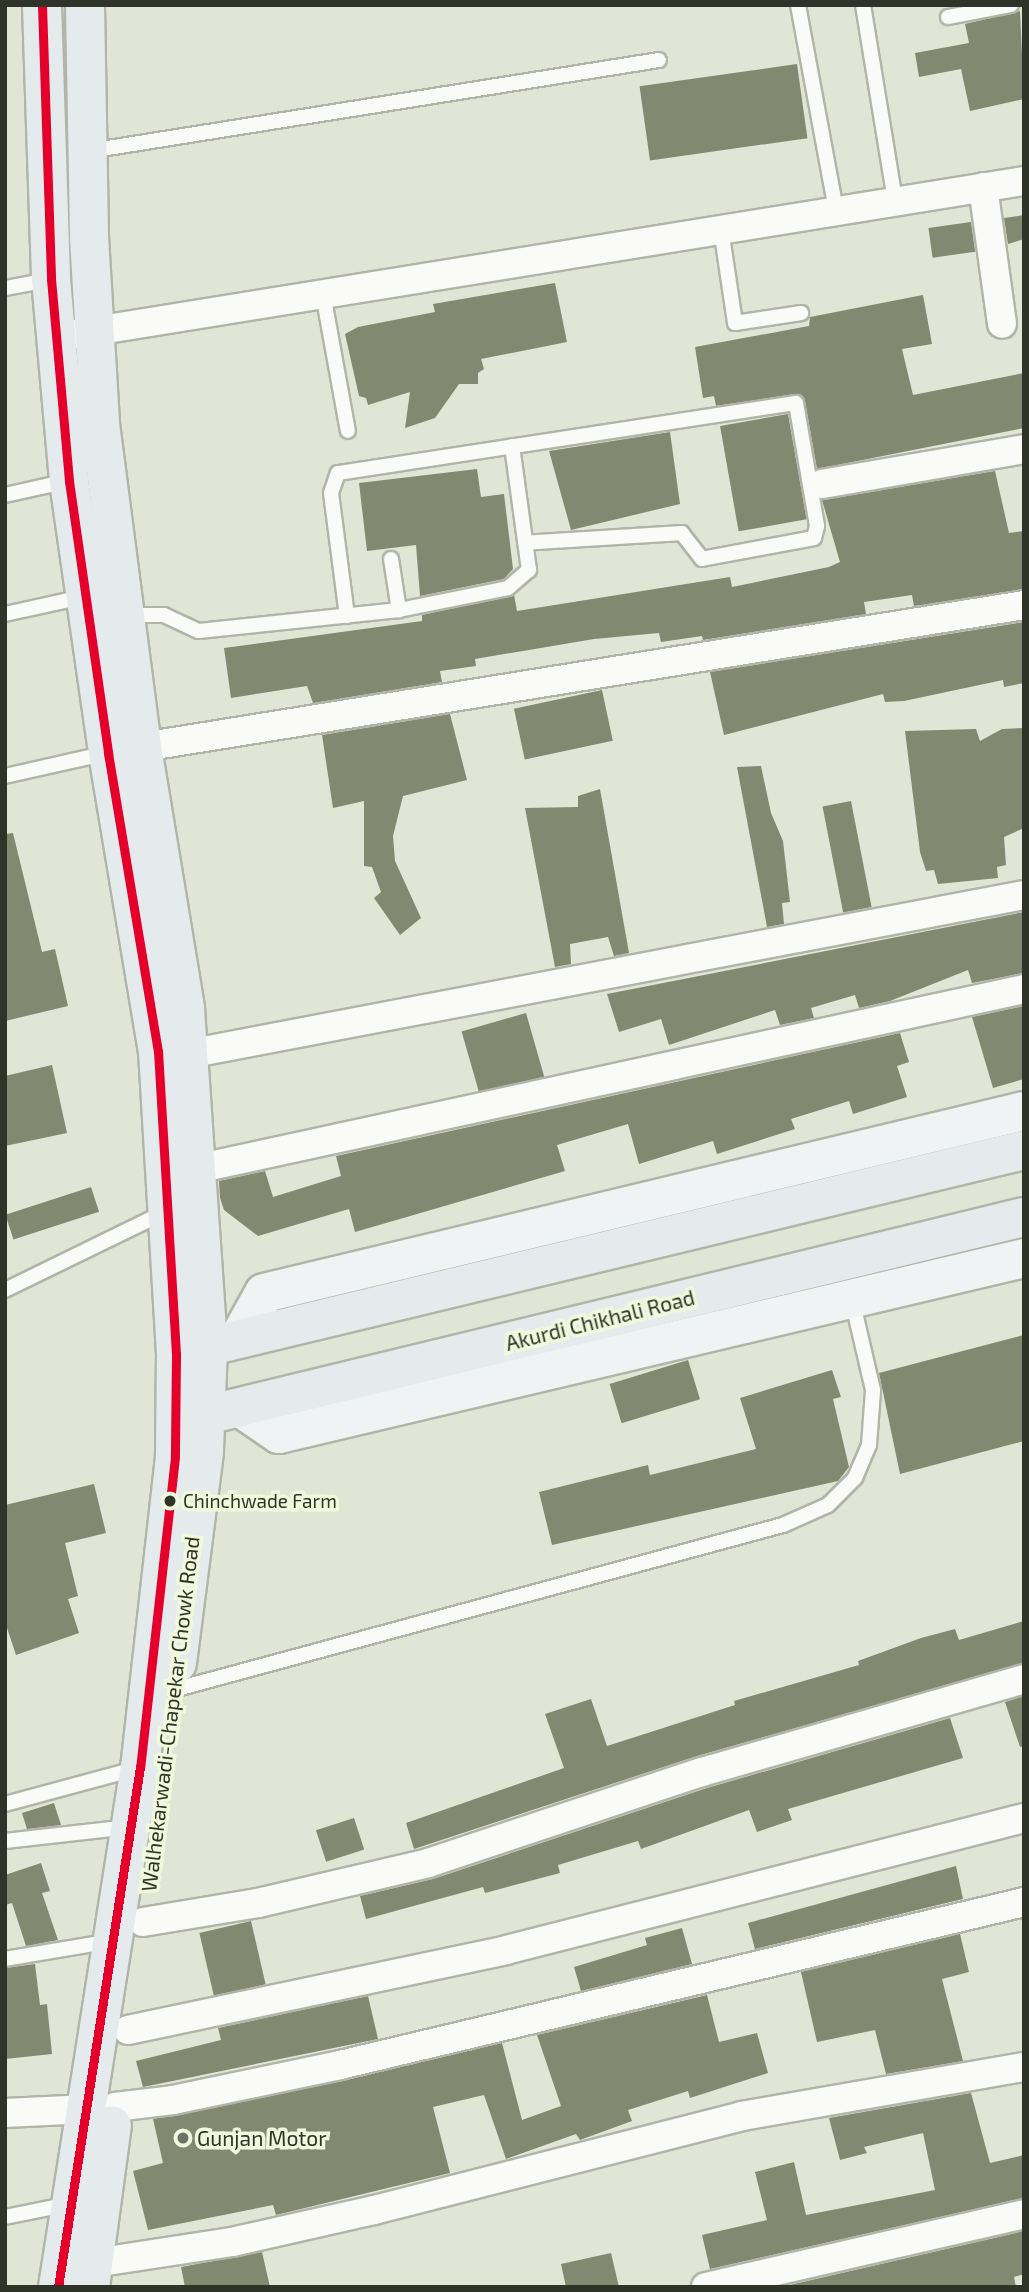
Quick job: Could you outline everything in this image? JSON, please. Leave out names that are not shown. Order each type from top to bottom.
[{"type":"main road","points":[[42,5],[51,279],[69,481],[84,597],[125,750],[173,1052]]},
{"type":"main road","points":[[85,5],[93,332],[108,511],[123,615],[125,750]]},
{"type":"main road","name":"Walhekarwadi-Chapekar Chowk Road","points":[[92,2275],[102,2108],[173,1690],[207,1416],[208,1346],[196,1169],[173,1052]]},
{"type":"main road","name":"Walhekarwadi-Chapekar Chowk Road","points":[[173,1052],[166,1212],[208,1346]]},
{"type":"main road","points":[[208,1346],[1024,1150]]},
{"type":"main road","name":"Akurdi Chikhali Road","points":[[207,1416],[1024,1217]]},
{"type":"main road","name":"Walhekarwadi-Chapekar Chowk Road","points":[[58,2287],[74,2203],[128,2029],[130,1827],[207,1416]]},
{"type":"street","points":[[55,337],[1024,181]]},
{"type":"street","points":[[983,187],[1002,324]]},
{"type":"street","points":[[822,484],[1024,449]]},
{"type":"street","points":[[125,750],[1024,605]]},
{"type":"street","points":[[173,1052],[1024,895]]},
{"type":"street","points":[[196,1169],[1024,989]]},
{"type":"street","points":[[208,1346],[264,1293],[1024,1111]]},
{"type":"street","points":[[207,1416],[279,1434],[1024,1258]]},
{"type":"street","points":[[130,1931],[428,1863],[702,1772],[1024,1679]]},
{"type":"street","points":[[128,2029],[506,1950],[1024,1818]]},
{"type":"street","points":[[5,2113],[102,2108],[173,2100],[340,2066],[1024,1902]]},
{"type":"street","points":[[92,2275],[361,2213],[743,2116],[1024,2067]]},
{"type":"street","points":[[706,2287],[1024,2214]]},
{"type":"lane","points":[[798,5],[836,211]]},
{"type":"lane","points":[[863,5],[895,201]]},
{"type":"lane","points":[[948,18],[1011,5]]},
{"type":"lane","points":[[88,151],[659,60]]},
{"type":"lane","points":[[721,229],[735,323],[800,313]]},
{"type":"lane","points":[[5,288],[51,279]]},
{"type":"lane","points":[[323,294],[348,431]]},
{"type":"lane","points":[[347,616],[331,493],[338,472],[796,403],[817,526],[814,538],[805,542],[702,559],[682,533],[526,543]]},
{"type":"lane","points":[[123,615],[164,615],[199,631],[399,610],[508,588],[529,570],[512,446]]},
{"type":"lane","points":[[5,495],[69,481]]},
{"type":"lane","points":[[391,559],[399,610]]},
{"type":"lane","points":[[5,614],[84,597]]},
{"type":"lane","points":[[5,776],[125,750]]},
{"type":"lane","points":[[5,1290],[166,1212]]},
{"type":"lane","points":[[173,1690],[783,1525],[828,1505],[855,1478],[869,1445],[873,1391],[851,1299]]},
{"type":"lane","points":[[5,1804],[140,1767]]},
{"type":"lane","points":[[5,1842],[130,1827]]},
{"type":"lane","points":[[5,1959],[130,1931]]},
{"type":"lane","points":[[5,2217],[74,2203]]},
{"type":"building","points":[[1020,11],[1024,99],[970,111],[961,69],[919,77],[915,53],[969,43],[965,24]]},
{"type":"building","points":[[797,64],[807,138],[650,160],[640,86]]},
{"type":"building","points":[[1024,215],[1024,239],[1008,244],[1004,218]]},
{"type":"building","points":[[971,222],[975,252],[933,258],[928,228]]},
{"type":"building","points":[[555,283],[567,342],[481,359],[484,369],[478,373],[478,384],[459,384],[435,418],[405,428],[410,392],[368,405],[366,398],[359,396],[345,334],[358,327],[435,312],[433,304]]},
{"type":"building","points":[[923,295],[932,344],[902,349],[913,395],[1024,373],[1024,428],[817,469],[805,401],[800,394],[716,406],[714,396],[703,398],[695,347],[809,326],[810,317]]},
{"type":"building","points":[[788,414],[807,519],[739,531],[720,426]]},
{"type":"building","points":[[670,432],[680,504],[571,530],[549,451]]},
{"type":"building","points":[[477,469],[481,497],[504,494],[513,569],[504,579],[420,596],[416,545],[367,551],[359,483]]},
{"type":"building","points":[[995,471],[1009,533],[1024,531],[1024,589],[914,606],[912,595],[864,602],[866,614],[703,640],[702,636],[661,642],[659,633],[594,639],[475,659],[476,666],[440,671],[442,682],[313,703],[307,686],[231,698],[224,648],[422,621],[422,615],[514,595],[517,611],[730,577],[732,587],[829,567],[840,562],[822,500]]},
{"type":"building","points":[[1024,622],[1024,683],[1004,687],[1003,680],[904,701],[885,702],[883,694],[724,735],[710,672]]},
{"type":"building","points":[[602,690],[613,741],[525,760],[514,709]]},
{"type":"building","points":[[450,714],[467,780],[403,796],[393,836],[395,861],[421,918],[400,935],[374,898],[381,892],[372,867],[364,866],[364,801],[333,808],[322,735]]},
{"type":"building","points":[[1024,728],[1024,828],[1004,837],[1006,865],[997,867],[998,878],[938,884],[934,870],[926,871],[920,852],[905,731],[976,729],[980,741],[1002,729]]},
{"type":"building","points":[[761,766],[771,813],[783,841],[790,902],[782,903],[784,924],[767,927],[737,767]]},
{"type":"building","points":[[600,789],[629,953],[614,956],[608,937],[570,944],[571,964],[555,967],[525,808],[578,807],[578,796]]},
{"type":"building","points":[[851,801],[872,907],[843,913],[823,807]]},
{"type":"building","points":[[13,833],[42,952],[55,949],[68,1006],[5,1021],[5,834]]},
{"type":"building","points":[[1024,912],[1024,973],[972,983],[968,970],[890,1001],[859,1008],[855,995],[811,1008],[814,1018],[780,1025],[775,1010],[669,1045],[661,1019],[619,1032],[607,994]]},
{"type":"building","points":[[1024,1006],[1024,1079],[993,1088],[972,1017]]},
{"type":"building","points":[[526,1013],[544,1076],[480,1095],[462,1031]]},
{"type":"building","points":[[900,1033],[909,1062],[897,1066],[907,1097],[853,1114],[849,1101],[791,1119],[795,1129],[717,1154],[713,1141],[639,1164],[628,1124],[557,1145],[565,1171],[355,1232],[349,1209],[258,1236],[224,1210],[220,1198],[219,1181],[265,1171],[273,1197],[341,1176],[336,1156]]},
{"type":"building","points":[[52,1065],[67,1133],[5,1146],[5,1076]]},
{"type":"building","points":[[91,1187],[99,1212],[13,1240],[5,1215]]},
{"type":"building","points":[[1024,1335],[1024,1441],[900,1474],[879,1373]]},
{"type":"building","points":[[688,1360],[700,1399],[622,1423],[610,1384]]},
{"type":"building","points":[[832,1370],[841,1397],[833,1399],[849,1467],[838,1481],[552,1545],[539,1492],[648,1465],[650,1475],[756,1449],[740,1398]]},
{"type":"building","points":[[94,1484],[106,1533],[65,1543],[78,1596],[68,1599],[79,1633],[16,1655],[5,1622],[5,1505]]},
{"type":"building","points":[[1024,1621],[1024,1663],[697,1756],[414,1849],[406,1823],[564,1768],[545,1714],[591,1699],[607,1746],[735,1705],[734,1701],[859,1665],[858,1661],[921,1638],[955,1629],[959,1640]]},
{"type":"building","points":[[1024,1696],[1024,1746],[1020,1747],[1005,1702]]},
{"type":"building","points":[[950,1718],[963,1758],[788,1809],[792,1820],[757,1832],[749,1810],[641,1849],[638,1841],[558,1865],[560,1873],[485,1893],[483,1887],[366,1919],[360,1896],[433,1879],[707,1788]]},
{"type":"building","points":[[54,1803],[61,1825],[27,1829],[22,1813]]},
{"type":"building","points":[[354,1818],[364,1849],[326,1862],[316,1830]]},
{"type":"building","points":[[41,1863],[50,1891],[42,1893],[58,1940],[26,1946],[12,1903],[5,1905],[5,1875]]},
{"type":"building","points":[[956,1866],[963,1899],[755,1949],[748,1923]]},
{"type":"building","points":[[251,1921],[266,1984],[214,1996],[199,1933]]},
{"type":"building","points":[[682,1928],[692,1964],[581,1991],[574,1967],[647,1945],[645,1938]]},
{"type":"building","points":[[960,1934],[969,1972],[942,1979],[963,2061],[886,2074],[875,2030],[817,2042],[801,1972]]},
{"type":"building","points":[[35,1964],[40,2005],[47,2004],[52,2054],[5,2059],[5,1968]]},
{"type":"building","points":[[707,1995],[719,2042],[757,2033],[768,2073],[690,2098],[688,2091],[628,2110],[632,2121],[580,2140],[576,2134],[506,2159],[484,2095],[433,2107],[450,2173],[276,2215],[273,2205],[148,2230],[133,2171],[163,2163],[153,2119],[502,2043],[522,2120],[561,2106],[537,2035]]},
{"type":"building","points":[[368,1996],[378,2039],[143,2087],[136,2061],[221,2040],[218,2028]]},
{"type":"building","points":[[971,2093],[990,2163],[1024,2155],[1024,2198],[710,2269],[702,2235],[767,2220],[755,2172],[794,2162],[806,2215],[935,2190],[923,2133],[864,2147],[867,2153],[840,2160],[829,2118]]},
{"type":"building","points":[[1024,2231],[1024,2274],[1014,2277],[1016,2287],[781,2287]]},
{"type":"building","points":[[262,2252],[270,2287],[185,2287],[181,2267]]},
{"type":"building","points":[[611,2253],[619,2287],[566,2287],[561,2264]]},
{"type":"transit line","points":[[42,5],[51,279],[69,481],[108,753],[158,1051],[176,1354],[175,1457],[140,1767],[58,2287]]},
{"type":"place","name":"Chinchwade Farm","points":[[170,1501]]},
{"type":"place","name":"Gunjan Motor","points":[[183,2138]]}]
